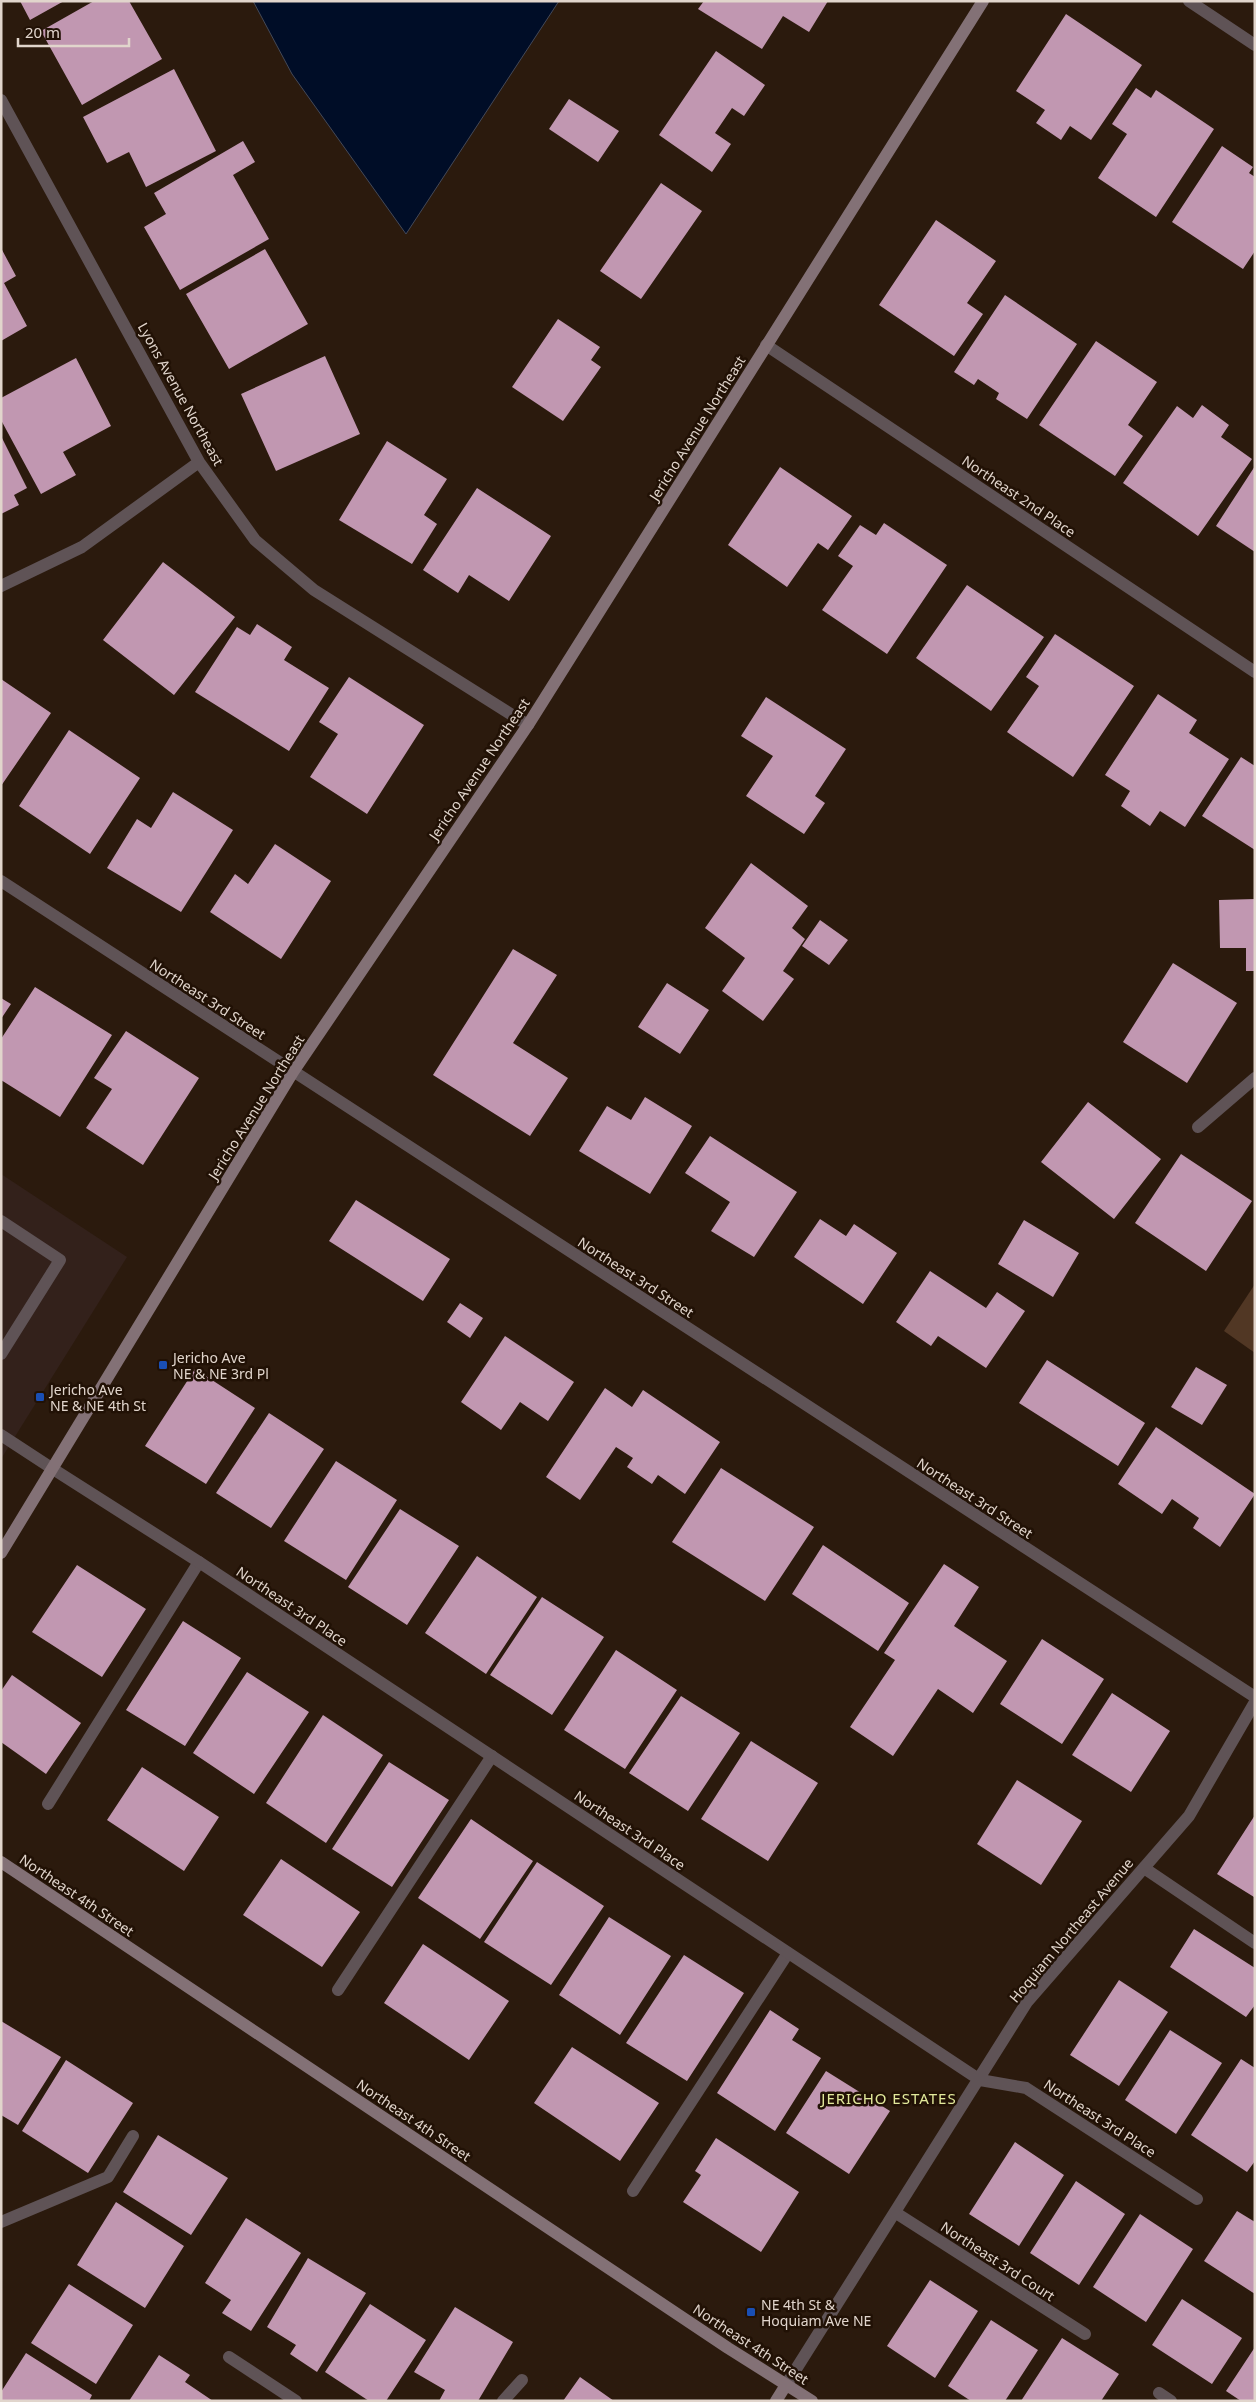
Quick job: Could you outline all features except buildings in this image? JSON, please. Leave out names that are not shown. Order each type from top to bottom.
[{"type":"street","name":"Jericho Avenue Northeast","points":[[1,1553],[294,1072],[528,725],[982,1]]},
{"type":"street","points":[[1189,1],[1255,45]]},
{"type":"street","name":"Lyons Avenue Northeast","points":[[1,100],[199,462],[255,540],[314,590],[528,725]]},
{"type":"street","name":"Northeast 2nd Place","points":[[766,345],[1255,672]]},
{"type":"street","points":[[1,586],[82,547],[199,462]]},
{"type":"street","name":"Northeast 3rd Street","points":[[1,881],[1255,1697]]},
{"type":"street","points":[[1198,1127],[1255,1078]]},
{"type":"street","points":[[1,1221],[60,1260],[2,1351]]},
{"type":"street","name":"Northeast 3rd Place","points":[[1,1435],[199,1562],[980,2080],[1026,2088],[1196,2199]]},
{"type":"street","points":[[48,1804],[199,1562]]},
{"type":"street","name":"Hoquiam Northeast Avenue","points":[[786,2385],[980,2080],[1027,2002],[1189,1816],[1255,1702]]},
{"type":"street","points":[[338,1990],[492,1756]]},
{"type":"street","name":"Northeast 4th Street","points":[[1,1862],[812,2401]]},
{"type":"street","points":[[1144,1868],[1255,1943]]},
{"type":"street","points":[[634,2191],[788,1953]]},
{"type":"street","points":[[1,2222],[108,2177],[133,2136]]},
{"type":"street","name":"Northeast 3rd Court","points":[[896,2213],[1085,2334]]},
{"type":"street","points":[[230,2357],[296,2401]]},
{"type":"street","points":[[503,2401],[522,2380]]},
{"type":"street","points":[[776,2401],[786,2385]]},
{"type":"street","points":[[1159,2393],[1170,2401]]},
{"type":"shaded area","points":[[1,1174],[127,1257],[1,1459]]},
{"type":"shaded area","points":[[1255,1284],[1255,1353],[1224,1331]]},
{"type":"water","points":[[253,1],[559,1],[406,234],[292,74]]},
{"type":"place","name":"Jericho Ave NE & NE 3rd Pl","points":[[163,1365]]},
{"type":"place","name":"Jericho Ave NE & NE 4th St","points":[[40,1397]]},
{"type":"place","name":"NE 4th St & Hoquiam Ave NE","points":[[751,2312]]},
{"type":"district","name":"JERICHO ESTATES","points":[[889,2098]]}]
